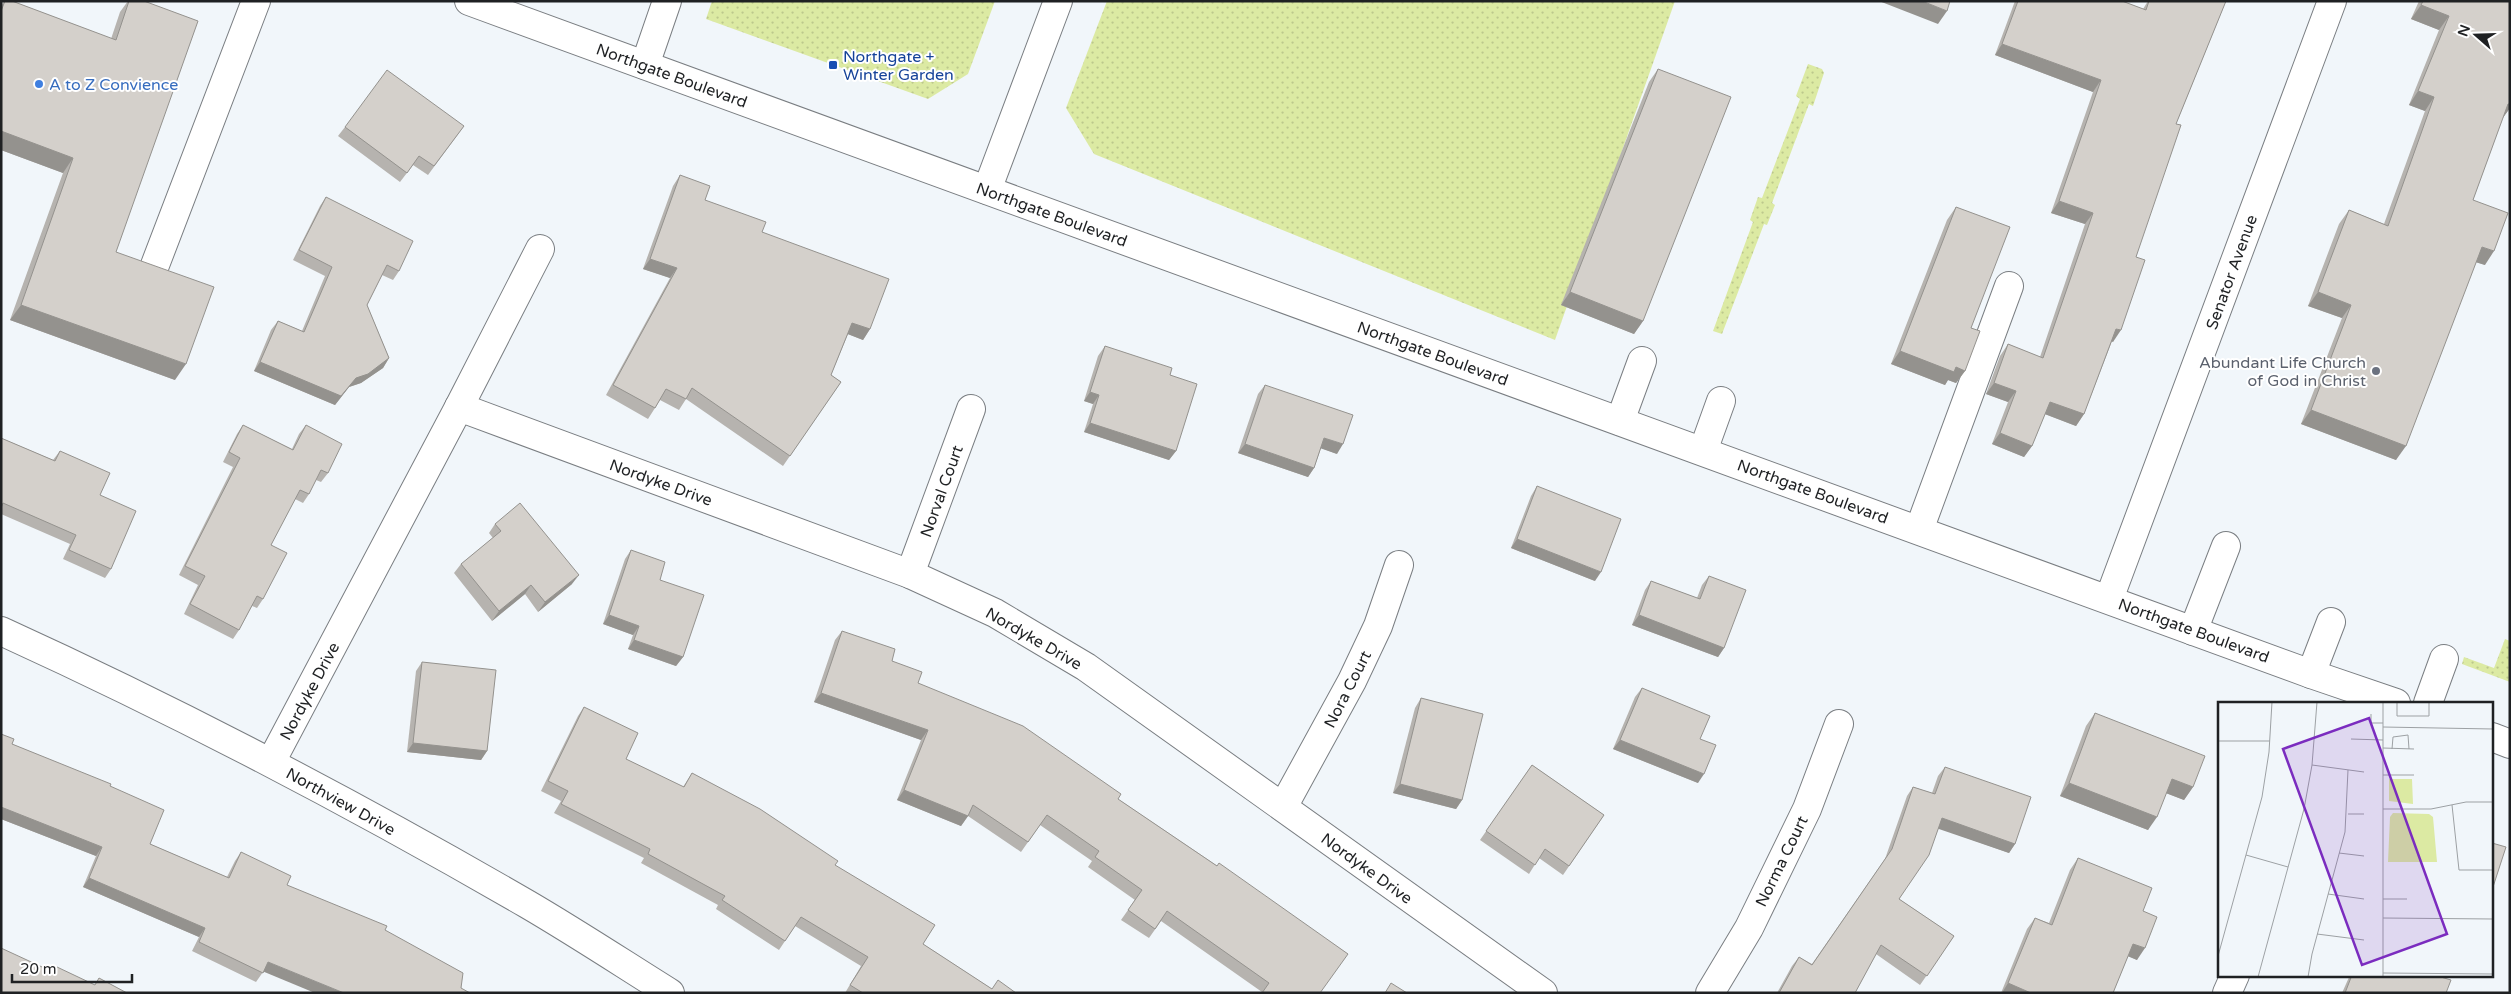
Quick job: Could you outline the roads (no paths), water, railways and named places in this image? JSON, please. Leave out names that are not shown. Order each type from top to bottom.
[{"type":"street","points":[[155,265],[256,1]]},
{"type":"street","name":"Northgate Boulevard","points":[[469,1],[2193,631],[2393,702]]},
{"type":"street","points":[[645,66],[667,1]]},
{"type":"street","points":[[987,190],[1058,1]]},
{"type":"street","name":"Senator Avenue","points":[[2109,599],[2332,1]]},
{"type":"street","name":"Nordyke Drive","points":[[271,762],[459,407],[540,248]]},
{"type":"street","points":[[1919,530],[2009,286]]},
{"type":"street","points":[[1620,421],[1642,361]]},
{"type":"street","points":[[1703,451],[1721,401]]},
{"type":"street","name":"Nordyke Drive","points":[[459,407],[910,574],[995,614],[1086,667],[1543,993]]},
{"type":"street","name":"Norval Court","points":[[910,574],[971,409]]},
{"type":"street","points":[[2193,631],[2226,546]]},
{"type":"street","name":"Nora Court","points":[[1283,807],[1352,682],[1378,626],[1399,565]]},
{"type":"street","points":[[2312,674],[2331,622]]},
{"type":"street","name":"Northview Drive","points":[[1,631],[94,674],[271,762],[528,905],[670,993]]},
{"type":"street","points":[[2428,702],[2444,659]]},
{"type":"street","name":"Norma Court","points":[[1710,993],[1749,928],[1807,808],[1839,724]]},
{"type":"street","points":[[2494,738],[2510,744]]},
{"type":"street","points":[[2227,993],[2235,976]]},
{"type":"place","name":"Northgate + Winter Garden","points":[[833,65]]},
{"type":"place","name":"A to Z Convience","points":[[39,84]]},
{"type":"place","name":"Abundant Life Church of God in Christ","points":[[2376,371]]}]
